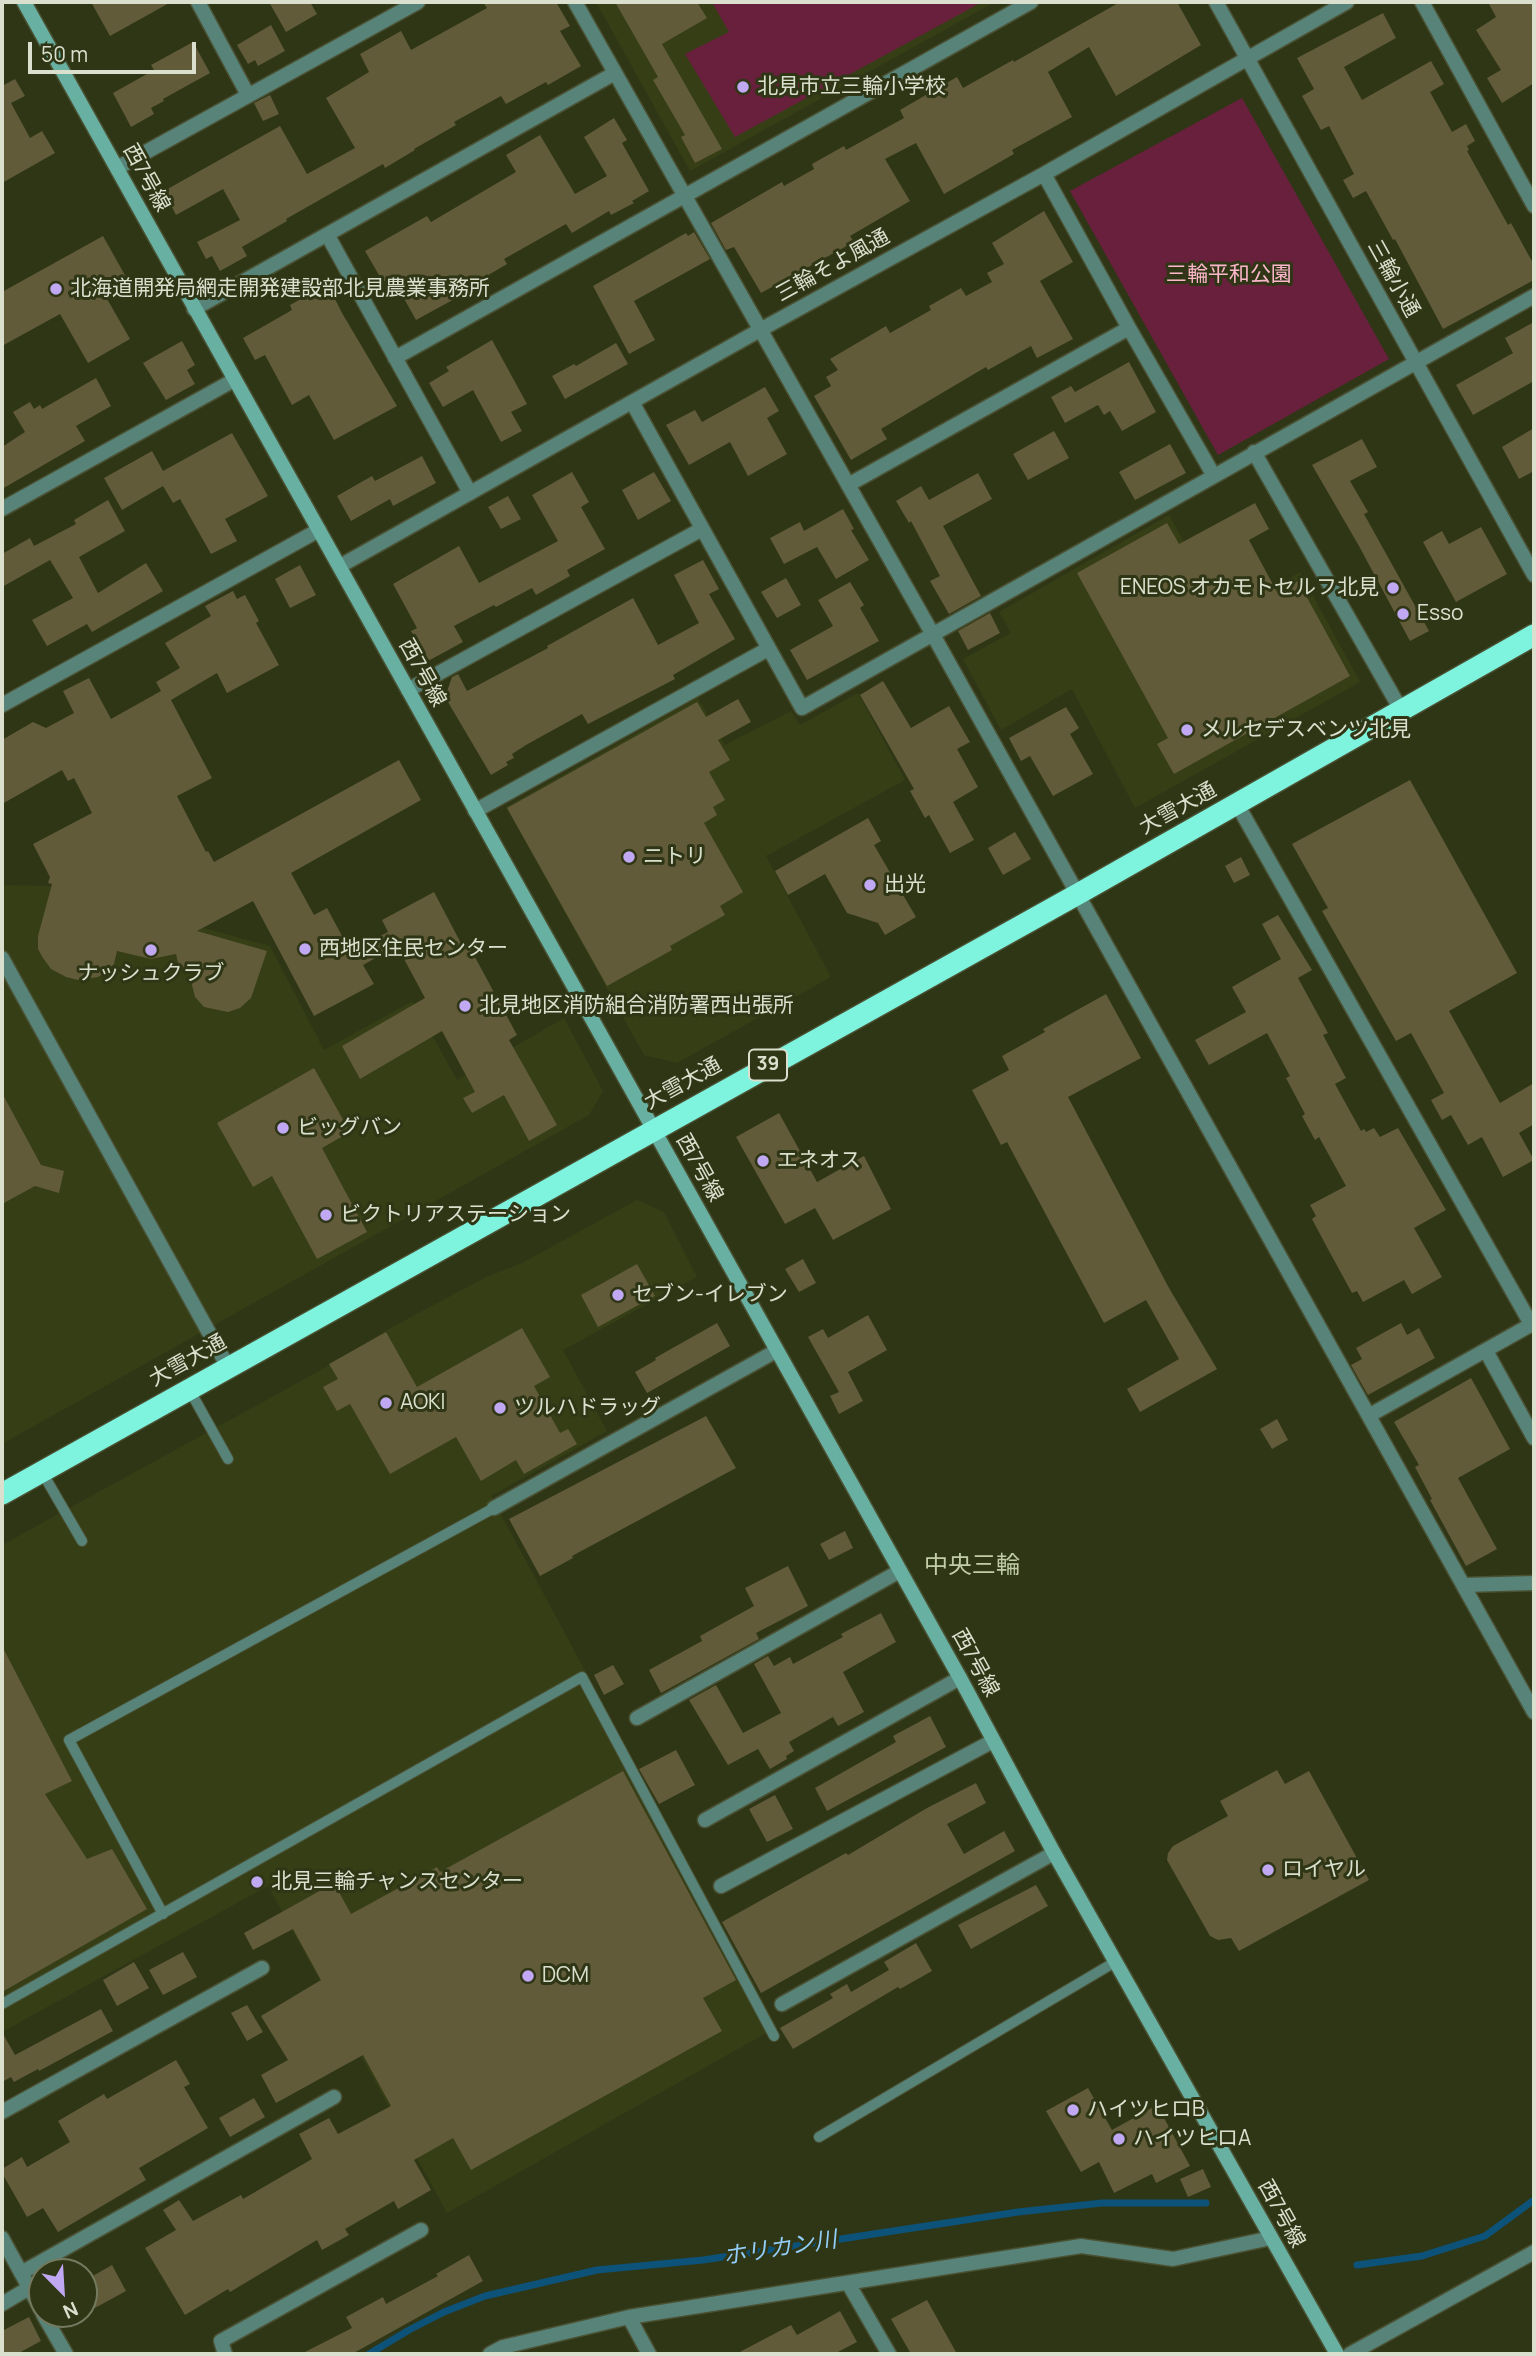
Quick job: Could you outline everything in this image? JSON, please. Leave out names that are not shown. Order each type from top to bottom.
[{"type":"highway","name":"大雪大通","points":[[2,1494],[1078,894],[1534,635]]},
{"type":"street","name":"西7号線","points":[[24,2],[898,1572],[960,1678],[1054,1853],[1337,2354]]},
{"type":"street","points":[[198,2],[248,95]]},
{"type":"street","points":[[117,168],[418,2]]},
{"type":"street","points":[[575,2],[932,633],[1534,1712]]},
{"type":"street","points":[[395,358],[1031,2]]},
{"type":"street","name":"三輪小通","points":[[1216,2],[1534,575]]},
{"type":"street","name":"三輪そよ風通","points":[[340,566],[1347,2]]},
{"type":"street","points":[[1422,2],[1534,206]]},
{"type":"street","points":[[194,309],[615,73]]},
{"type":"street","points":[[1044,174],[1214,476]]},
{"type":"street","points":[[328,236],[470,493]]},
{"type":"street","points":[[632,402],[803,708],[1414,361],[1534,296]]},
{"type":"street","points":[[848,485],[1129,328]]},
{"type":"street","points":[[2,509],[234,380]]},
{"type":"street","points":[[1254,452],[1401,710]]},
{"type":"street","points":[[408,690],[702,529]]},
{"type":"street","points":[[2,705],[319,530]]},
{"type":"street","points":[[475,811],[768,649]]},
{"type":"street","points":[[1237,804],[1533,1323],[1370,1415]]},
{"type":"street","points":[[2,958],[228,1367]]},
{"type":"street","points":[[494,1508],[776,1351]]},
{"type":"street","points":[[1486,1351],[1534,1438]]},
{"type":"street","points":[[637,1718],[898,1572]]},
{"type":"street","points":[[1465,1585],[1534,1583]]},
{"type":"street","points":[[705,1820],[960,1678]]},
{"type":"street","points":[[721,1886],[993,1741]]},
{"type":"street","points":[[782,2004],[1054,1853]]},
{"type":"street","points":[[2,2112],[262,1968]]},
{"type":"street","points":[[21,2273],[334,2097]]},
{"type":"street","points":[[225,2354],[220,2341],[421,2230]]},
{"type":"street","points":[[2,2238],[28,2286]]},
{"type":"street","points":[[500,2352],[629,2318],[1081,2246],[1173,2259],[1271,2238]]},
{"type":"street","points":[[1350,2354],[1534,2252]]},
{"type":"street","points":[[848,2283],[889,2354]]},
{"type":"street","points":[[2,2304],[28,2289]]},
{"type":"street","points":[[629,2318],[649,2354]]},
{"type":"street","points":[[51,2328],[66,2354]]},
{"type":"lane","points":[[189,1389],[228,1459]]},
{"type":"lane","points":[[41,1472],[82,1541]]},
{"type":"lane","points":[[163,1914],[69,1740],[494,1508]]},
{"type":"lane","points":[[2,2004],[582,1677],[774,2036]]},
{"type":"lane","points":[[819,2137],[1115,1962]]},
{"type":"shaded area","name":"北見市立三輪小学校","points":[[596,2],[995,2],[690,171]]},
{"type":"shaded area","points":[[1169,515],[1226,617],[1300,572],[1360,682],[1135,808],[1072,689],[1001,730],[963,659],[1011,633],[999,612]]},
{"type":"shaded area","points":[[858,693],[905,780],[766,856],[831,977],[677,1063],[644,1055],[506,807],[698,698],[725,745],[791,711],[800,725]]},
{"type":"shaded area","points":[[2,885],[48,886],[270,946],[324,1050],[413,1001],[457,1080],[564,1018],[603,1091],[589,1115],[2,1444]]},
{"type":"shaded area","points":[[637,1200],[664,1212],[697,1277],[563,1350],[607,1431],[491,1496],[777,2027],[447,2213],[268,1886],[2,2032],[2,1545],[312,1375],[394,1326],[486,1277],[522,1263]]},
{"type":"green space","points":[[712,2],[982,2],[735,137],[685,54],[729,32]]},
{"type":"green space","name":"三輪平和公園","points":[[1242,98],[1389,359],[1218,455],[1070,191]]},
{"type":"building","points":[[91,2],[171,2],[110,36]]},
{"type":"building","points":[[269,2],[310,2],[317,14],[286,32]]},
{"type":"building","points":[[483,2],[556,2],[570,26],[560,31],[581,66],[506,104],[501,96],[454,122],[456,125],[385,168],[383,164],[242,247],[247,256],[220,271],[212,256],[206,259],[197,242],[240,220],[223,189],[176,215],[164,191],[280,126],[307,174],[355,148],[326,98],[369,72],[360,54],[401,31],[411,50],[487,8]]},
{"type":"building","points":[[615,2],[697,2],[707,18],[662,44],[722,149],[695,163],[681,137],[685,135],[653,80],[658,77]]},
{"type":"building","points":[[1120,2],[1177,2],[1201,45],[1116,96],[1089,47],[1048,72],[1072,117],[1012,150],[1014,154],[944,194],[916,143],[885,159],[910,201],[850,236],[854,242],[761,293],[734,247],[726,250],[711,223],[782,182],[784,186],[814,169],[812,164],[844,146],[846,150],[904,118],[900,110],[957,77],[963,88]]},
{"type":"building","points":[[1488,2],[1534,2],[1534,83],[1502,103],[1487,78],[1501,70],[1476,30],[1496,17]]},
{"type":"building","points":[[1383,13],[1396,38],[1344,67],[1362,100],[1431,61],[1444,84],[1430,92],[1452,132],[1466,124],[1475,141],[1467,146],[1467,151],[1508,225],[1511,223],[1534,265],[1534,280],[1443,329],[1366,191],[1353,198],[1343,180],[1354,174],[1329,126],[1321,130],[1302,96],[1314,89],[1297,58]]},
{"type":"building","points":[[271,25],[285,51],[258,66],[255,60],[248,64],[237,45]]},
{"type":"building","points":[[193,42],[210,73],[163,99],[164,101],[151,108],[154,114],[131,127],[113,93],[154,70],[151,65]]},
{"type":"building","points":[[15,79],[25,96],[11,103],[30,138],[42,131],[55,153],[2,183],[2,86]]},
{"type":"building","points":[[270,95],[279,114],[263,121],[254,103]]},
{"type":"building","points":[[614,118],[627,140],[622,143],[649,191],[632,201],[634,203],[611,215],[609,211],[572,233],[566,224],[504,259],[507,264],[458,293],[460,296],[416,320],[392,277],[383,282],[365,251],[427,216],[431,222],[516,172],[506,155],[540,135],[575,194],[607,176],[584,137]]},
{"type":"building","points":[[1044,211],[1073,262],[1040,281],[1073,339],[1037,358],[1031,346],[988,370],[986,367],[881,429],[887,439],[851,460],[814,396],[831,386],[826,377],[838,370],[830,359],[886,326],[890,333],[931,310],[929,306],[961,288],[966,296],[992,282],[987,273],[1004,264],[992,243]]},
{"type":"building","points":[[694,232],[710,259],[634,301],[655,340],[629,354],[593,286],[686,233],[688,236]]},
{"type":"building","name":"北海道開発局網走開発建設部北見農業事務所","points":[[103,236],[126,277],[102,290],[130,339],[88,363],[60,314],[2,346],[2,292]]},
{"type":"building","points":[[330,289],[397,406],[334,440],[309,395],[292,405],[265,355],[255,360],[243,338],[292,310],[290,305],[308,295],[311,300]]},
{"type":"building","points":[[1534,322],[1534,381],[1473,415],[1456,385],[1513,353],[1505,338]]},
{"type":"building","points":[[492,340],[527,404],[511,412],[522,431],[501,442],[473,390],[443,407],[429,383],[449,371],[446,367]]},
{"type":"building","points":[[182,341],[195,365],[187,370],[195,384],[166,400],[143,363]]},
{"type":"building","points":[[616,343],[628,364],[565,399],[552,376],[574,364],[576,366]]},
{"type":"building","points":[[1129,362],[1156,412],[1122,431],[1110,411],[1104,415],[1098,405],[1065,423],[1051,397],[1071,386],[1075,392]]},
{"type":"building","points":[[96,378],[111,406],[76,426],[85,441],[2,489],[2,447],[25,432],[13,412],[30,402],[34,409],[40,405],[42,409]]},
{"type":"building","points":[[765,387],[779,411],[767,418],[787,454],[748,476],[730,442],[689,465],[666,425],[695,410],[702,422]]},
{"type":"building","points":[[1534,428],[1534,471],[1519,479],[1502,447]]},
{"type":"building","points":[[1054,431],[1069,458],[1028,480],[1013,454]]},
{"type":"building","points":[[232,433],[268,496],[225,519],[237,541],[211,554],[180,499],[173,503],[163,486],[122,510],[104,478],[152,451],[163,471]]},
{"type":"building","points":[[1362,439],[1377,467],[1350,481],[1368,512],[1364,514],[1429,631],[1410,641],[1312,465]]},
{"type":"building","points":[[1170,444],[1186,473],[1135,500],[1119,472]]},
{"type":"building","points":[[422,456],[436,483],[393,506],[390,499],[351,521],[337,496],[372,476],[375,481]]},
{"type":"building","points":[[572,472],[589,502],[581,507],[605,549],[567,570],[570,576],[536,595],[532,588],[454,626],[463,642],[428,661],[411,631],[417,628],[393,584],[459,546],[479,583],[558,541],[532,495]]},
{"type":"building","points":[[654,472],[671,501],[638,520],[622,490]]},
{"type":"building","points":[[978,473],[992,499],[943,526],[981,596],[949,614],[930,581],[940,576],[911,521],[909,523],[896,501],[921,486],[929,500]]},
{"type":"building","points":[[508,496],[521,519],[501,529],[488,507]]},
{"type":"building","points":[[108,500],[125,531],[79,557],[98,593],[146,563],[163,591],[92,632],[87,624],[47,646],[32,620],[73,598],[50,560],[2,587],[2,554],[30,538],[34,546],[76,524],[74,520]]},
{"type":"building","points":[[1255,503],[1269,529],[1249,540],[1277,592],[1298,581],[1350,676],[1174,774],[1157,744],[1168,738],[1077,573],[1167,523],[1179,544]]},
{"type":"building","points":[[843,509],[854,529],[851,530],[869,560],[836,579],[817,547],[784,564],[770,538],[800,522],[804,531]]},
{"type":"building","points":[[1481,527],[1507,574],[1456,602],[1423,542],[1442,531],[1449,544]]},
{"type":"building","points":[[703,560],[719,589],[709,594],[735,639],[673,675],[675,679],[588,724],[582,714],[526,745],[512,754],[514,758],[506,762],[508,765],[491,775],[445,697],[452,677],[458,674],[467,691],[633,598],[658,645],[699,623],[674,575]]},
{"type":"building","points":[[300,565],[316,595],[290,608],[275,579]]},
{"type":"building","points":[[786,578],[801,605],[777,618],[761,592]]},
{"type":"building","points":[[850,582],[864,605],[860,608],[879,641],[807,680],[790,650],[833,626],[818,600]]},
{"type":"building","points":[[233,591],[237,599],[245,595],[259,621],[256,623],[279,665],[227,693],[217,673],[171,700],[212,778],[177,796],[206,852],[208,851],[214,862],[399,760],[421,800],[291,873],[314,915],[327,908],[348,947],[352,945],[355,949],[388,932],[382,920],[434,892],[464,949],[469,946],[517,1035],[509,1040],[557,1125],[529,1141],[504,1095],[472,1113],[463,1098],[475,1092],[442,1031],[360,1079],[342,1046],[425,998],[397,946],[363,965],[374,984],[314,1016],[253,901],[197,931],[267,951],[251,998],[240,1008],[228,1012],[204,1007],[195,997],[192,985],[195,972],[179,967],[176,954],[151,959],[117,951],[114,964],[107,971],[98,977],[78,980],[51,969],[43,958],[38,949],[38,936],[52,884],[48,883],[50,877],[33,844],[92,813],[74,778],[68,781],[62,770],[2,804],[2,740],[33,722],[46,728],[74,713],[63,691],[89,678],[111,719],[161,691],[156,682],[180,668],[165,643],[211,616],[205,606]]},
{"type":"building","points":[[990,613],[1000,633],[968,650],[958,631]]},
{"type":"building","points":[[883,681],[911,728],[949,706],[970,742],[957,749],[978,787],[953,802],[974,840],[950,853],[929,815],[925,818],[910,791],[914,789],[860,695]]},
{"type":"building","name":"ニトリ","points":[[738,699],[751,722],[718,740],[730,760],[709,772],[725,800],[713,807],[717,815],[704,823],[743,892],[720,906],[725,915],[670,946],[672,950],[607,986],[507,808],[697,702],[706,717]]},
{"type":"building","points":[[1066,707],[1079,728],[1070,734],[1093,774],[1053,796],[1030,756],[1021,761],[1009,738]]},
{"type":"building","points":[[1410,780],[1517,973],[1449,1011],[1500,1103],[1534,1083],[1534,1124],[1519,1133],[1534,1160],[1503,1177],[1482,1137],[1468,1145],[1451,1115],[1442,1120],[1431,1100],[1444,1093],[1411,1033],[1396,1041],[1322,911],[1328,908],[1292,844]]},
{"type":"building","points":[[868,818],[881,841],[874,845],[916,917],[885,935],[878,923],[847,913],[825,874],[788,895],[775,871]]},
{"type":"building","points":[[1015,832],[1031,859],[1003,875],[988,848]]},
{"type":"building","points":[[1241,857],[1250,875],[1234,883],[1225,866]]},
{"type":"building","points":[[1278,915],[1312,970],[1298,978],[1328,1033],[1323,1035],[1346,1078],[1335,1084],[1361,1131],[1374,1128],[1380,1137],[1398,1128],[1446,1210],[1414,1228],[1442,1277],[1412,1294],[1404,1280],[1363,1302],[1357,1291],[1352,1293],[1312,1219],[1316,1216],[1310,1205],[1346,1186],[1319,1137],[1315,1140],[1302,1116],[1305,1114],[1286,1078],[1290,1076],[1267,1033],[1209,1065],[1195,1040],[1246,1012],[1232,987],[1281,959],[1262,924]]},
{"type":"building","points":[[1106,994],[1141,1058],[1068,1097],[1169,1288],[1217,1369],[1140,1412],[1127,1389],[1179,1359],[1146,1300],[1104,1323],[1007,1142],[1001,1145],[972,1090],[1009,1070],[1002,1056],[1045,1032],[1043,1029]]},
{"type":"building","name":"ビッグバン","points":[[314,1068],[350,1132],[322,1148],[367,1232],[317,1259],[272,1176],[253,1187],[217,1123]]},
{"type":"building","points":[[2,1093],[41,1165],[64,1171],[59,1193],[35,1186],[2,1204]]},
{"type":"building","points":[[779,1113],[817,1182],[864,1156],[891,1209],[833,1240],[815,1208],[785,1224],[736,1137]]},
{"type":"building","points":[[803,1259],[816,1283],[799,1292],[785,1269]]},
{"type":"building","name":"セブン-イレブン","points":[[637,1264],[655,1296],[598,1327],[581,1295]]},
{"type":"building","points":[[868,1315],[887,1350],[848,1372],[863,1401],[839,1414],[830,1396],[839,1392],[808,1337],[823,1329],[828,1338]]},
{"type":"building","points":[[717,1323],[730,1346],[647,1393],[635,1372]]},
{"type":"building","points":[[1401,1323],[1407,1335],[1419,1328],[1435,1358],[1368,1395],[1351,1365],[1362,1359],[1356,1348]]},
{"type":"building","points":[[522,1328],[550,1377],[534,1386],[560,1433],[568,1429],[577,1444],[524,1474],[516,1460],[481,1481],[456,1437],[390,1474],[350,1404],[337,1411],[323,1387],[338,1379],[329,1364],[386,1332],[417,1387]]},
{"type":"building","points":[[1471,1378],[1510,1449],[1458,1478],[1497,1549],[1466,1566],[1430,1500],[1432,1499],[1415,1467],[1419,1465],[1394,1422]]},
{"type":"building","points":[[706,1416],[736,1468],[540,1576],[509,1519]]},
{"type":"building","points":[[1277,1419],[1288,1440],[1272,1449],[1260,1429]]},
{"type":"building","points":[[845,1531],[853,1548],[829,1560],[820,1544]]},
{"type":"building","points":[[788,1566],[808,1606],[756,1633],[759,1639],[661,1693],[649,1670],[702,1641],[700,1636],[754,1606],[745,1588]]},
{"type":"building","points":[[881,1613],[896,1642],[843,1672],[864,1712],[838,1726],[833,1717],[789,1742],[794,1751],[786,1756],[787,1759],[770,1769],[758,1749],[728,1765],[689,1700],[716,1685],[743,1733],[781,1713],[754,1664],[768,1656],[774,1666],[790,1657],[793,1664]]},
{"type":"building","points":[[2,1646],[72,1781],[45,1794],[87,1859],[112,1849],[147,1909],[2,1992]]},
{"type":"building","points":[[613,1665],[624,1684],[604,1695],[594,1675]]},
{"type":"building","points":[[930,1716],[946,1747],[827,1811],[815,1788],[896,1742],[893,1736]]},
{"type":"building","points":[[676,1750],[695,1785],[659,1804],[639,1769]]},
{"type":"building","name":"ロイヤル","points":[[1277,1770],[1285,1784],[1309,1771],[1369,1880],[1239,1951],[1231,1938],[1218,1940],[1210,1936],[1167,1860],[1168,1853],[1173,1846],[1228,1816],[1220,1801]]},
{"type":"building","points":[[623,1771],[736,1980],[703,1998],[722,2031],[471,2170],[453,2138],[414,2160],[431,2190],[398,2209],[394,2201],[345,2229],[349,2235],[322,2250],[317,2240],[230,2292],[228,2289],[185,2315],[145,2248],[176,2230],[163,2210],[179,2200],[193,2221],[241,2195],[243,2199],[312,2159],[299,2134],[329,2118],[338,2134],[391,2106],[363,2055],[276,2103],[261,2075],[288,2060],[261,2016],[321,1980],[293,1929],[253,1950],[244,1933],[334,1883],[351,1914],[437,1867],[440,1872]]},
{"type":"building","points":[[976,1783],[986,1803],[947,1824],[964,1854],[1004,1831],[1015,1851],[761,1993],[722,1922]]},
{"type":"building","points":[[775,1795],[793,1829],[767,1842],[749,1809]]},
{"type":"building","points":[[1036,1885],[1048,1906],[971,1949],[958,1925]]},
{"type":"building","points":[[916,1943],[932,1971],[900,1989],[898,1987],[793,2049],[780,2028],[833,1998],[830,1994],[847,1984],[851,1992],[889,1970],[884,1962]]},
{"type":"building","points":[[183,1952],[197,1977],[163,1995],[149,1970]]},
{"type":"building","points":[[134,1962],[149,1988],[117,2006],[103,1980]]},
{"type":"building","points":[[247,2005],[263,2032],[247,2041],[231,2013]]},
{"type":"building","points":[[101,2009],[113,2031],[39,2071],[38,2069],[14,2082],[11,2077],[2,2082],[2,2032],[15,2055]]},
{"type":"building","points":[[176,2060],[190,2084],[184,2087],[208,2128],[139,2168],[146,2180],[58,2232],[43,2208],[27,2217],[2,2169],[22,2157],[27,2167],[70,2142],[58,2121],[104,2094],[107,2099]]},
{"type":"building","points":[[1088,2088],[1112,2130],[1157,2105],[1190,2166],[1156,2183],[1152,2174],[1114,2193],[1099,2162],[1081,2172],[1046,2111]]},
{"type":"building","points":[[254,2098],[265,2117],[230,2137],[219,2118]]},
{"type":"building","points":[[1203,2169],[1211,2187],[1188,2197],[1180,2179]]},
{"type":"building","points":[[469,2255],[483,2281],[352,2354],[301,2354],[352,2328],[346,2317],[383,2297],[386,2304],[438,2276],[436,2274]]},
{"type":"building","points":[[112,2265],[126,2291],[98,2306],[98,2273]]},
{"type":"building","points":[[927,2300],[957,2354],[911,2354],[891,2319]]},
{"type":"building","points":[[840,2311],[857,2342],[834,2354],[736,2354],[791,2325],[797,2335]]},
{"type":"building","points":[[28,2318],[28,2328],[34,2328],[41,2341],[17,2354],[2,2354],[2,2331]]},
{"type":"waterway","name":"ホリカン川","points":[[1357,2265],[1422,2256],[1485,2236],[1534,2200]]},
{"type":"waterway","name":"ホリカン川","points":[[369,2354],[444,2312],[485,2296],[597,2270],[703,2260],[1018,2212],[1102,2203],[1206,2203]]},
{"type":"place","name":"北見市立三輪小学校","points":[[743,87]]},
{"type":"place","name":"北海道開発局網走開発建設部北見農業事務所","points":[[56,289]]},
{"type":"place","name":"ENEOS オカモトセルフ北見","points":[[1393,588]]},
{"type":"place","name":"Esso","points":[[1403,614]]},
{"type":"place","name":"メルセデスベンツ北見","points":[[1187,730]]},
{"type":"place","name":"ニトリ","points":[[629,857]]},
{"type":"place","name":"出光","points":[[870,885]]},
{"type":"place","name":"西地区住民センター","points":[[305,949]]},
{"type":"place","name":"ナッシュクラブ","points":[[151,950]]},
{"type":"place","name":"北見地区消防組合消防署西出張所","points":[[465,1006]]},
{"type":"place","name":"ビッグバン","points":[[283,1128]]},
{"type":"place","name":"エネオス","points":[[763,1161]]},
{"type":"place","name":"ビクトリアステーション","points":[[326,1215]]},
{"type":"place","name":"セブン-イレブン","points":[[618,1295]]},
{"type":"place","name":"AOKI","points":[[386,1403]]},
{"type":"place","name":"ツルハドラッグ","points":[[500,1408]]},
{"type":"place","name":"ロイヤル","points":[[1268,1870]]},
{"type":"place","name":"北見三輪チャンスセンター","points":[[257,1882]]},
{"type":"place","name":"DCM","points":[[528,1976]]},
{"type":"place","name":"ハイツヒロB","points":[[1073,2110]]},
{"type":"place","name":"ハイツヒロA","points":[[1119,2139]]},
{"type":"district","name":"中央三輪","points":[[972,1566]]}]
